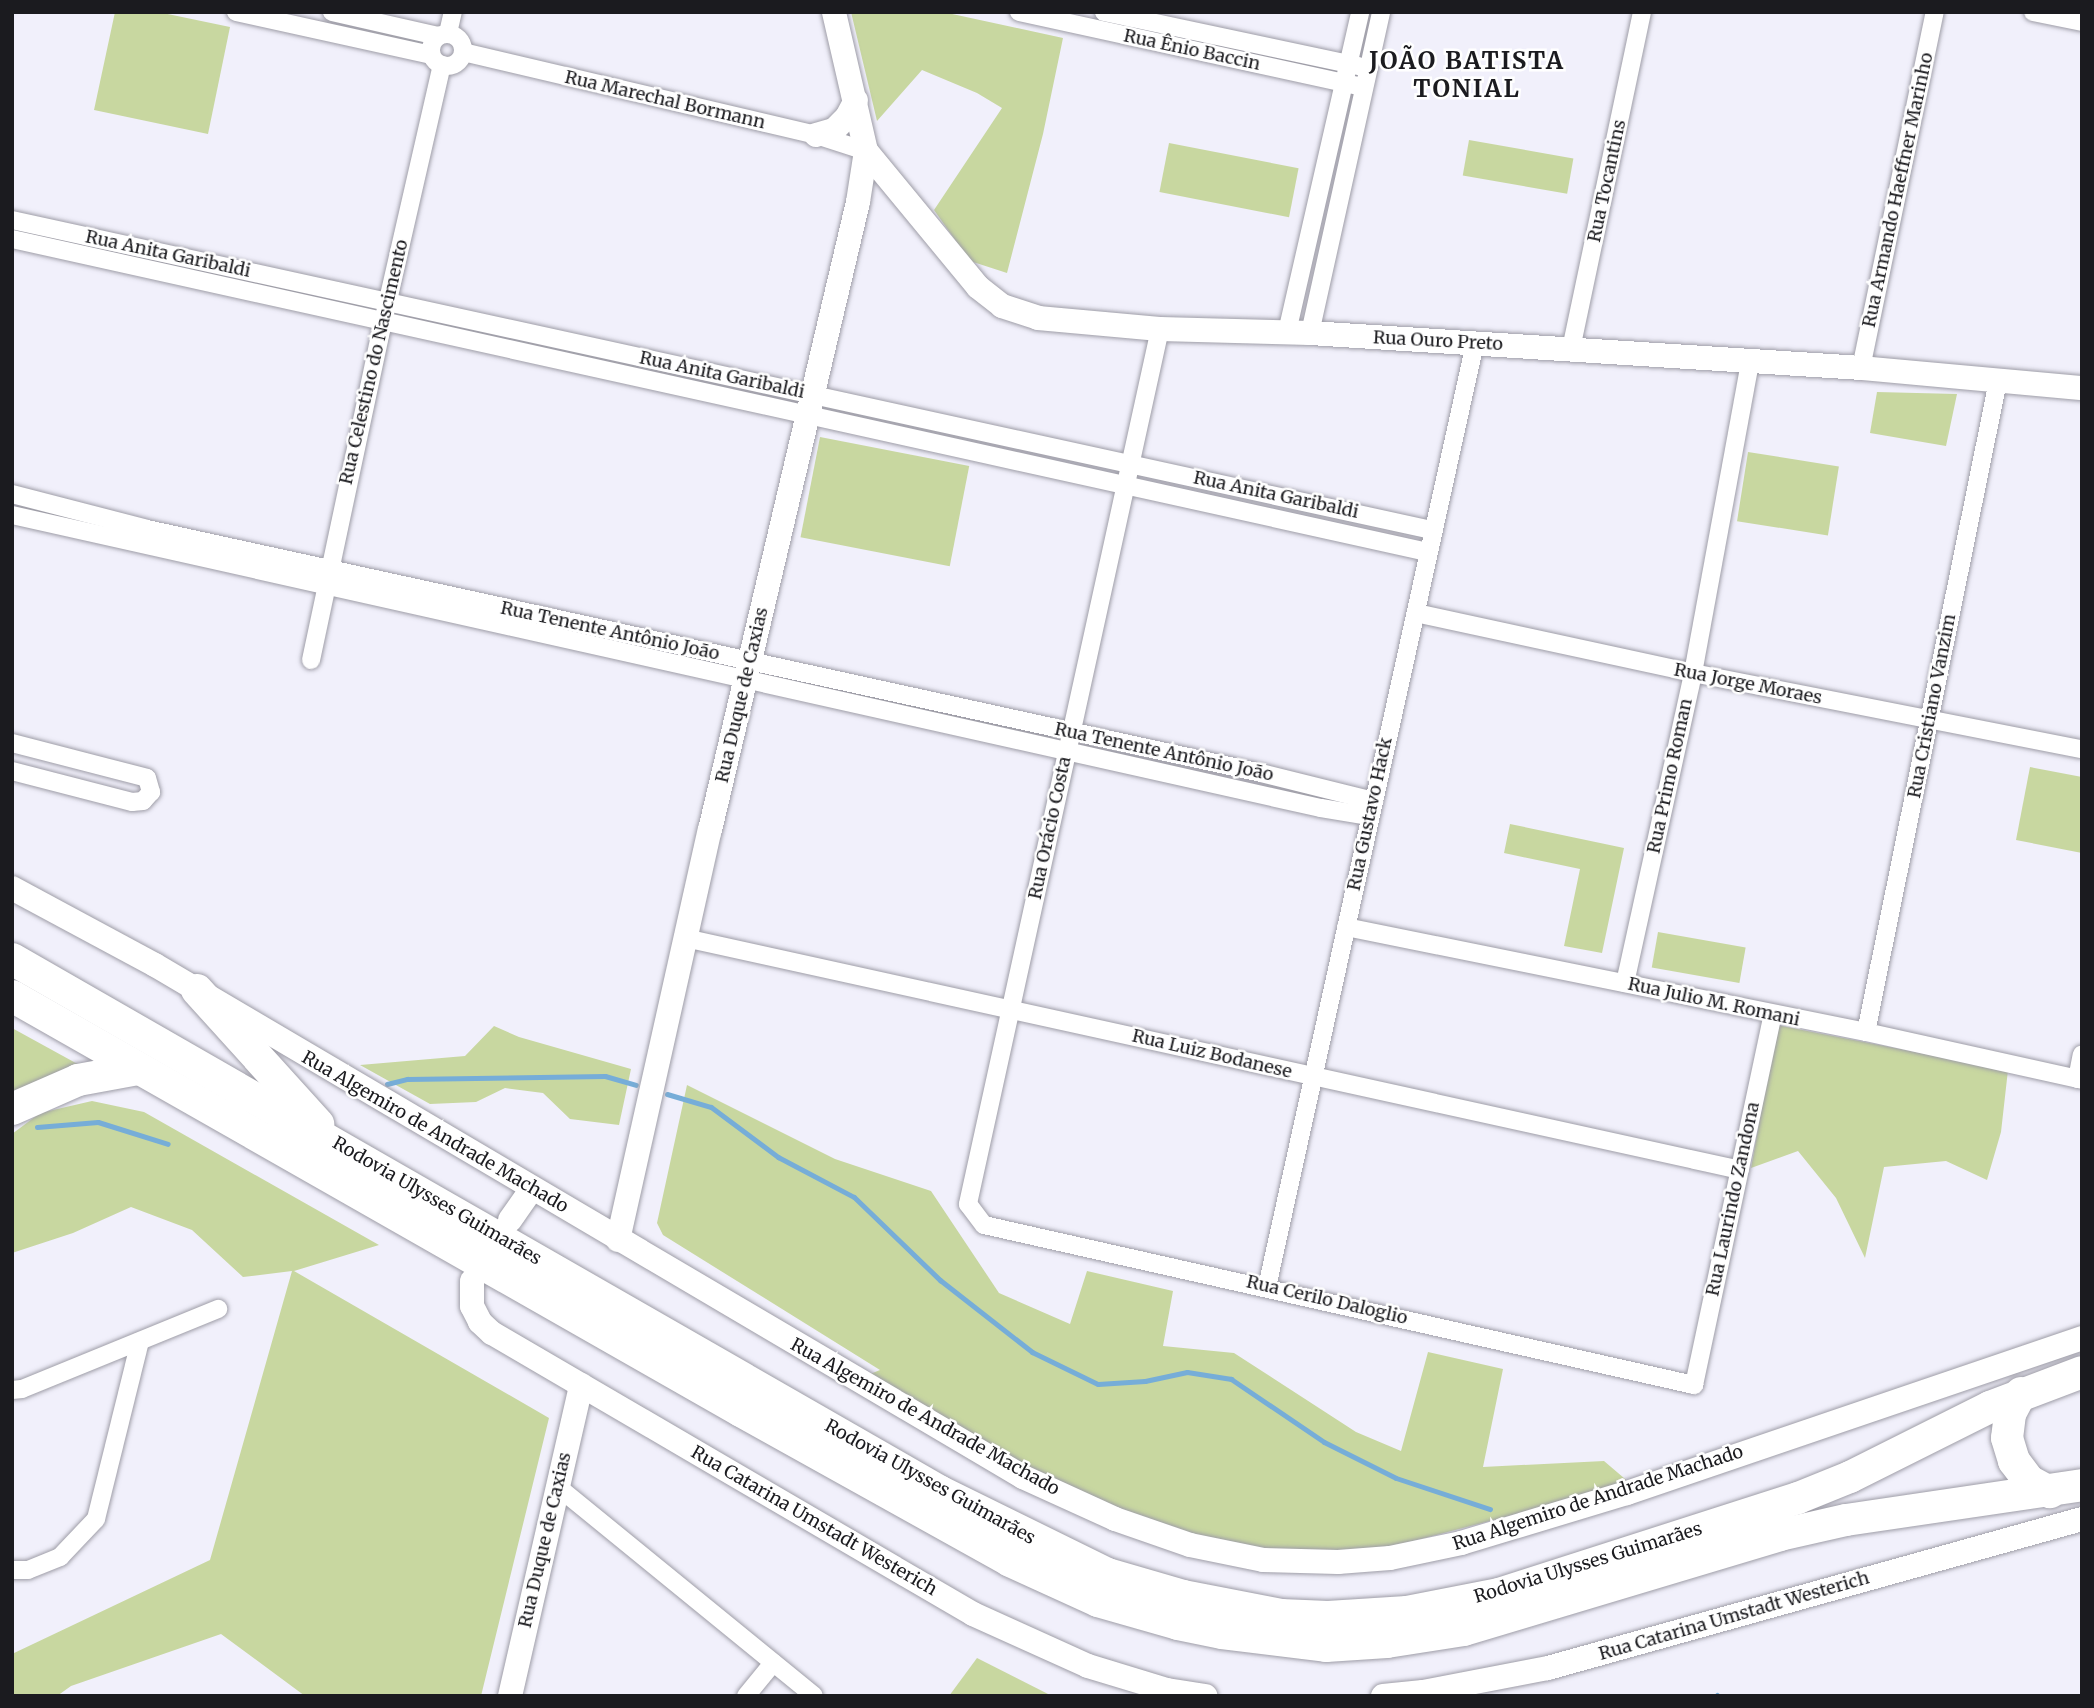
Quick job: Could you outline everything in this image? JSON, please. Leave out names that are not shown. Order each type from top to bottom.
[{"type":"highway","name":"Rodovia Ulysses Guimarães","points":[[12,959],[939,1491],[1034,1540],[1108,1574],[1142,1585],[1281,1615],[1359,1617],[1407,1612],[1499,1594],[1798,1498],[1850,1476],[2021,1393],[2082,1372]]},
{"type":"highway","points":[[197,990],[335,1143]]},
{"type":"highway","name":"Rodovia Ulysses Guimarães","points":[[12,996],[1010,1560],[1098,1601],[1178,1624],[1222,1633],[1326,1646],[1400,1640],[1464,1630],[1780,1535],[1897,1510],[2050,1492],[2082,1485]]},
{"type":"highway","points":[[12,1109],[78,1080],[138,1069]]},
{"type":"highway","points":[[2021,1393],[2010,1414],[2007,1438],[2014,1461],[2029,1480],[2050,1492]]},
{"type":"street","points":[[236,12],[342,35],[453,65],[463,52],[458,38],[339,14],[342,35]]},
{"type":"street","points":[[437,60],[431,44],[443,34],[453,12]]},
{"type":"street","points":[[834,12],[866,151]]},
{"type":"street","name":"Rua Ênio Baccin","points":[[1019,12],[1240,41],[1368,68]]},
{"type":"street","name":"Rua Ênio Baccin","points":[[1104,12],[1137,29],[1236,60],[1364,87]]},
{"type":"street","points":[[1299,333],[1321,187],[1360,12]]},
{"type":"street","points":[[1299,333],[1341,192],[1381,12]]},
{"type":"street","name":"Rua Tocantins","points":[[1571,349],[1642,12]]},
{"type":"street","name":"Rua Armando Haeffner Marinho","points":[[1861,368],[1935,12]]},
{"type":"street","points":[[2039,13],[2082,22]]},
{"type":"street","points":[[1236,60],[1240,41]]},
{"type":"street","name":"Rua Marechal Bormann","points":[[463,52],[816,135],[866,151]]},
{"type":"street","name":"Rua Celestino do Nascimento","points":[[311,660],[437,60]]},
{"type":"street","points":[[816,135],[834,130],[847,117],[856,100]]},
{"type":"street","name":"Rua Ouro Preto","points":[[866,151],[978,287],[1002,306],[1038,318],[1160,329],[1299,333],[1861,368],[2082,388]]},
{"type":"street","name":"Rua Duque de Caxias","points":[[618,1240],[685,938],[858,202],[866,151]]},
{"type":"street","points":[[1321,187],[1341,192]]},
{"type":"street","points":[[858,202],[886,191],[903,195]]},
{"type":"street","points":[[15,240],[17,221]]},
{"type":"street","name":"Rua Anita Garibaldi","points":[[17,221],[663,362],[810,404],[923,441],[1427,552]]},
{"type":"street","name":"Rua Anita Garibaldi","points":[[15,240],[659,382],[929,420],[1432,530]]},
{"type":"street","points":[[99,259],[102,240]]},
{"type":"street","points":[[187,278],[191,259]]},
{"type":"street","points":[[266,296],[270,276]]},
{"type":"street","points":[[493,346],[498,326]]},
{"type":"street","name":"Rua Orácio Costa","points":[[968,1204],[1160,329]]},
{"type":"street","points":[[572,363],[577,343]]},
{"type":"street","name":"Rua Gustavo Hack","points":[[1267,1286],[1475,343]]},
{"type":"street","points":[[659,382],[663,362]]},
{"type":"street","name":"Rua Primo Roman","points":[[1625,983],[1693,674],[1750,362]]},
{"type":"street","name":"Rua Cristiano Vanzim","points":[[1866,1032],[1998,381]]},
{"type":"street","points":[[923,441],[929,420]]},
{"type":"street","points":[[1006,460],[1010,438]]},
{"type":"street","points":[[1241,512],[1245,489]]},
{"type":"street","points":[[12,514],[14,494]]},
{"type":"street","name":"Rua Tenente Antônio João","points":[[14,494],[86,511],[146,537]]},
{"type":"street","points":[[1329,530],[1334,508]]},
{"type":"street","points":[[82,531],[86,511]]},
{"type":"street","name":"Rua Tenente Antônio João","points":[[12,514],[82,531],[146,537],[747,670],[867,687],[1261,773],[1371,809]]},
{"type":"street","name":"Rua Jorge Moraes","points":[[1416,613],[1693,674],[2082,750]]},
{"type":"street","name":"Rua Tenente Antônio João","points":[[747,670],[862,705],[955,726],[1257,793],[1371,809]]},
{"type":"street","points":[[862,705],[867,687]]},
{"type":"street","points":[[955,726],[958,707]]},
{"type":"street","points":[[12,743],[147,778],[151,792],[143,800],[132,802],[12,771]]},
{"type":"street","points":[[1175,775],[1179,755]]},
{"type":"street","points":[[66,784],[71,757]]},
{"type":"street","points":[[1257,793],[1261,773]]},
{"type":"street","name":"Rua Algemiro de Andrade Machado","points":[[12,888],[197,990],[1023,1477],[1115,1520],[1190,1545],[1263,1560],[1338,1562],[1390,1558],[1461,1544],[1627,1493],[2082,1338]]},
{"type":"street","name":"Rua Julio M. Romani","points":[[1346,927],[1866,1032],[2079,1079]]},
{"type":"street","name":"Rua Luiz Bodanese","points":[[685,938],[1740,1170]]},
{"type":"street","name":"Rua Laurindo Zandona","points":[[1694,1385],[1773,1014]]},
{"type":"street","points":[[2079,1079],[2082,1054]]},
{"type":"street","points":[[510,1220],[532,1188]]},
{"type":"street","name":"Rua Cerilo Daloglio","points":[[968,1204],[984,1225],[1267,1286],[1694,1385]]},
{"type":"street","name":"Rua Catarina Umstadt Westerich","points":[[472,1281],[472,1306],[480,1322],[581,1385],[973,1614],[1088,1666],[1167,1690],[1206,1696]]},
{"type":"street","points":[[12,1390],[22,1389],[218,1309]]},
{"type":"street","points":[[12,1570],[28,1570],[60,1556],[96,1519],[140,1341]]},
{"type":"street","name":"Rua Duque de Caxias","points":[[510,1696],[581,1385]]},
{"type":"street","points":[[558,1487],[814,1696]]},
{"type":"street","name":"Rua Catarina Umstadt Westerich","points":[[1383,1696],[1423,1694],[1548,1668],[2082,1519]]},
{"type":"street","points":[[746,1696],[773,1663]]},
{"type":"green space","points":[[115,12],[158,12],[230,27],[208,134],[94,110]]},
{"type":"green space","points":[[851,12],[943,12],[1063,38],[1043,134],[1007,273],[970,261],[934,210],[1002,108],[977,93],[922,70],[877,121]]},
{"type":"green space","points":[[1469,140],[1573,158],[1567,194],[1463,175]]},
{"type":"green space","points":[[1169,143],[1299,168],[1289,217],[1159,192]]},
{"type":"green space","points":[[1877,392],[1957,394],[1946,446],[1870,433]]},
{"type":"green space","points":[[820,437],[969,466],[950,566],[801,537]]},
{"type":"green space","points":[[1748,452],[1839,466],[1828,536],[1737,521]]},
{"type":"green space","points":[[2030,767],[2082,777],[2082,853],[2016,840]]},
{"type":"green space","points":[[1510,824],[1624,848],[1602,953],[1564,946],[1580,869],[1504,853]]},
{"type":"green space","points":[[1658,932],[1746,947],[1739,983],[1652,967]]},
{"type":"green space","points":[[1777,1025],[2008,1070],[2001,1132],[1987,1180],[1946,1161],[1884,1167],[1865,1258],[1836,1198],[1798,1151],[1751,1168]]},
{"type":"green space","points":[[494,1026],[519,1037],[631,1069],[619,1125],[570,1119],[543,1093],[505,1088],[476,1102],[430,1104],[360,1065],[465,1056]]},
{"type":"green space","points":[[12,1028],[83,1067],[12,1099]]},
{"type":"green space","points":[[687,1085],[835,1159],[931,1191],[999,1293],[1070,1324],[1087,1271],[1173,1291],[1163,1346],[1234,1353],[1356,1432],[1401,1451],[1428,1352],[1503,1369],[1483,1467],[1604,1461],[1631,1484],[1379,1550],[1263,1556],[1116,1518],[858,1379],[880,1370],[663,1235],[657,1223]]},
{"type":"green space","points":[[92,1101],[144,1112],[379,1245],[294,1271],[549,1418],[481,1696],[305,1696],[221,1634],[71,1686],[57,1696],[12,1696],[12,1654],[210,1560],[292,1271],[243,1277],[192,1230],[131,1207],[73,1233],[12,1253],[12,1134],[40,1113]]},
{"type":"green space","points":[[977,1658],[1052,1696],[949,1696]]},
{"type":"waterway","points":[[387,1084],[407,1079],[605,1076],[636,1085]]},
{"type":"waterway","points":[[667,1094],[711,1107],[778,1157],[854,1197],[940,1280],[1032,1352],[1098,1384],[1145,1381],[1187,1372],[1231,1379],[1324,1442],[1396,1478],[1490,1509]]},
{"type":"waterway","points":[[37,1127],[98,1122],[168,1144]]},
{"type":"district","name":"JOÃO BATISTA TONIAL","points":[[1467,75]]}]
